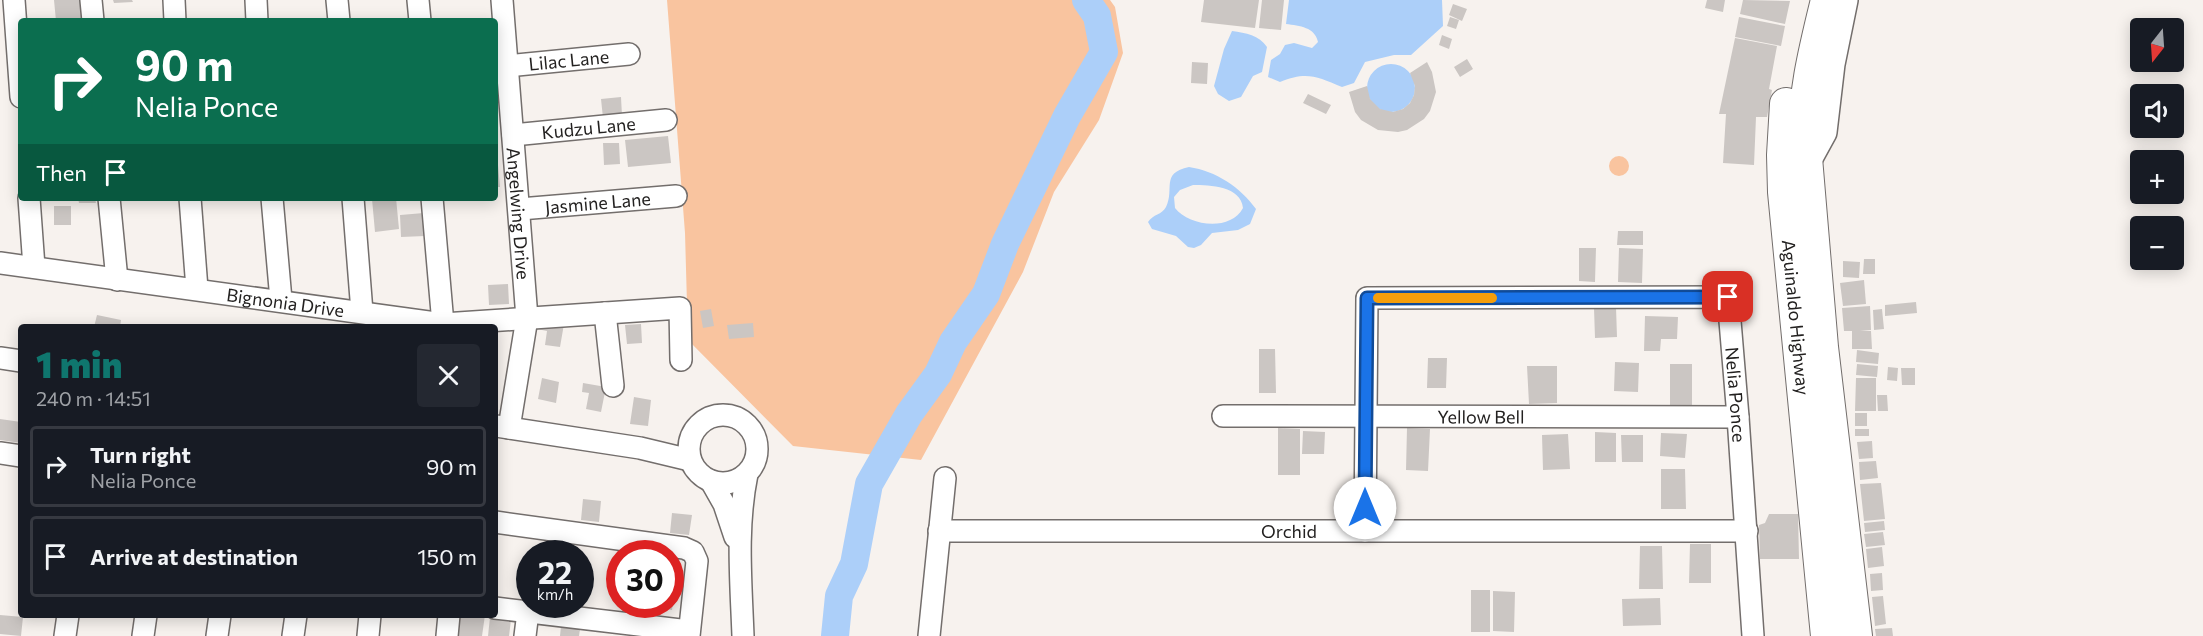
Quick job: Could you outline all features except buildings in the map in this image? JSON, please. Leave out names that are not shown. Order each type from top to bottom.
[{"type":"highway","name":"Aguinaldo Highway","points":[[1806,0],[1787,96],[1783,172],[1827,636]]},
{"type":"highway","name":"Aguinaldo Highway","points":[[1827,0],[1807,92],[1806,163],[1822,347],[1856,636]]},
{"type":"main road","points":[[1806,163],[1823,132],[1831,64],[1844,0]]},
{"type":"street","points":[[14,0],[18,55]]},
{"type":"street","points":[[91,0],[93,18]]},
{"type":"street","points":[[174,0],[175,18]]},
{"type":"street","points":[[256,0],[257,18]]},
{"type":"street","points":[[337,0],[339,18]]},
{"type":"street","points":[[418,0],[420,18]]},
{"type":"street","name":"Angelwing Drive","points":[[502,0],[527,318],[502,427]]},
{"type":"street","name":"Lilac Lane","points":[[507,66],[629,54]]},
{"type":"street","name":"Kudzu Lane","points":[[513,135],[666,120]]},
{"type":"street","name":"Jasmine Lane","points":[[520,208],[676,196]]},
{"type":"street","points":[[29,201],[34,267]]},
{"type":"street","points":[[109,201],[117,280]]},
{"type":"street","points":[[190,201],[197,290]]},
{"type":"street","points":[[272,201],[280,300]]},
{"type":"street","points":[[353,201],[362,312]]},
{"type":"street","points":[[432,201],[443,324]]},
{"type":"street","name":"Bignonia Drive","points":[[0,262],[443,324],[680,308],[681,360]]},
{"type":"street","name":"Nelia Ponce","points":[[1366,416],[1367,298],[1728,297],[1747,531],[1752,636]]},
{"type":"street","points":[[605,313],[613,386]]},
{"type":"street","points":[[0,358],[18,361]]},
{"type":"street","points":[[739,549],[724,504],[711,481],[694,469],[690,460],[689,438],[694,428],[713,415],[736,416],[753,431],[757,442],[757,453],[747,474],[741,499],[739,549],[743,636]]},
{"type":"street","name":"Yellow Bell","points":[[1224,416],[1738,417]]},
{"type":"street","points":[[1365,531],[1366,416]]},
{"type":"street","points":[[502,427],[640,448],[690,460]]},
{"type":"street","points":[[640,448],[689,438]]},
{"type":"street","points":[[711,481],[730,482],[747,474]]},
{"type":"street","points":[[928,636],[945,478]]},
{"type":"street","points":[[498,522],[684,548],[693,552],[697,561],[689,634],[604,628],[556,618]]},
{"type":"street","name":"Orchid","points":[[939,531],[1747,531]]},
{"type":"street","points":[[498,608],[516,611]]},
{"type":"street","points":[[65,636],[68,618]]},
{"type":"street","points":[[143,636],[146,618]]},
{"type":"street","points":[[218,636],[220,618]]},
{"type":"street","points":[[293,636],[296,618]]},
{"type":"street","points":[[368,636],[370,618]]},
{"type":"street","points":[[447,636],[449,618]]},
{"type":"street","points":[[525,636],[527,618]]},
{"type":"shaded area","points":[[667,0],[1110,0],[1115,7],[1123,53],[1099,120],[1054,192],[1023,272],[921,460],[793,446],[688,340],[685,233]]},
{"type":"shaded area","points":[[1615,156],[1623,156],[1629,162],[1629,170],[1623,176],[1615,176],[1609,170],[1609,162]]},
{"type":"water","points":[[1289,0],[1442,0],[1443,26],[1411,55],[1394,55],[1365,62],[1354,83],[1342,87],[1319,78],[1305,76],[1280,82],[1268,77],[1271,60],[1280,54],[1285,45],[1294,43],[1312,48],[1318,42],[1310,30],[1286,24]]},
{"type":"water","points":[[1232,31],[1256,37],[1267,47],[1262,72],[1253,76],[1241,97],[1229,101],[1218,94],[1214,86],[1224,49]]},
{"type":"water","points":[[1391,64],[1408,71],[1415,88],[1408,105],[1391,112],[1374,105],[1367,88],[1374,71]]},
{"type":"water","points":[[1189,167],[1209,172],[1235,187],[1256,209],[1250,224],[1238,230],[1212,233],[1201,245],[1194,248],[1188,247],[1176,236],[1152,229],[1148,222],[1166,207],[1171,178],[1180,170]],"holes":[[[1193,185],[1216,186],[1231,191],[1237,195],[1243,208],[1229,221],[1209,224],[1190,219],[1175,208],[1174,197],[1180,190]]]},
{"type":"waterway","points":[[835,636],[839,596],[854,564],[869,484],[909,414],[938,374],[953,342],[986,294],[1005,244],[1067,116],[1104,52],[1097,16],[1086,0]]},
{"type":"slow traffic","points":[[1378,298],[1492,298]]},
{"type":"route","points":[[1365,508],[1367,298],[1728,297]]}]
